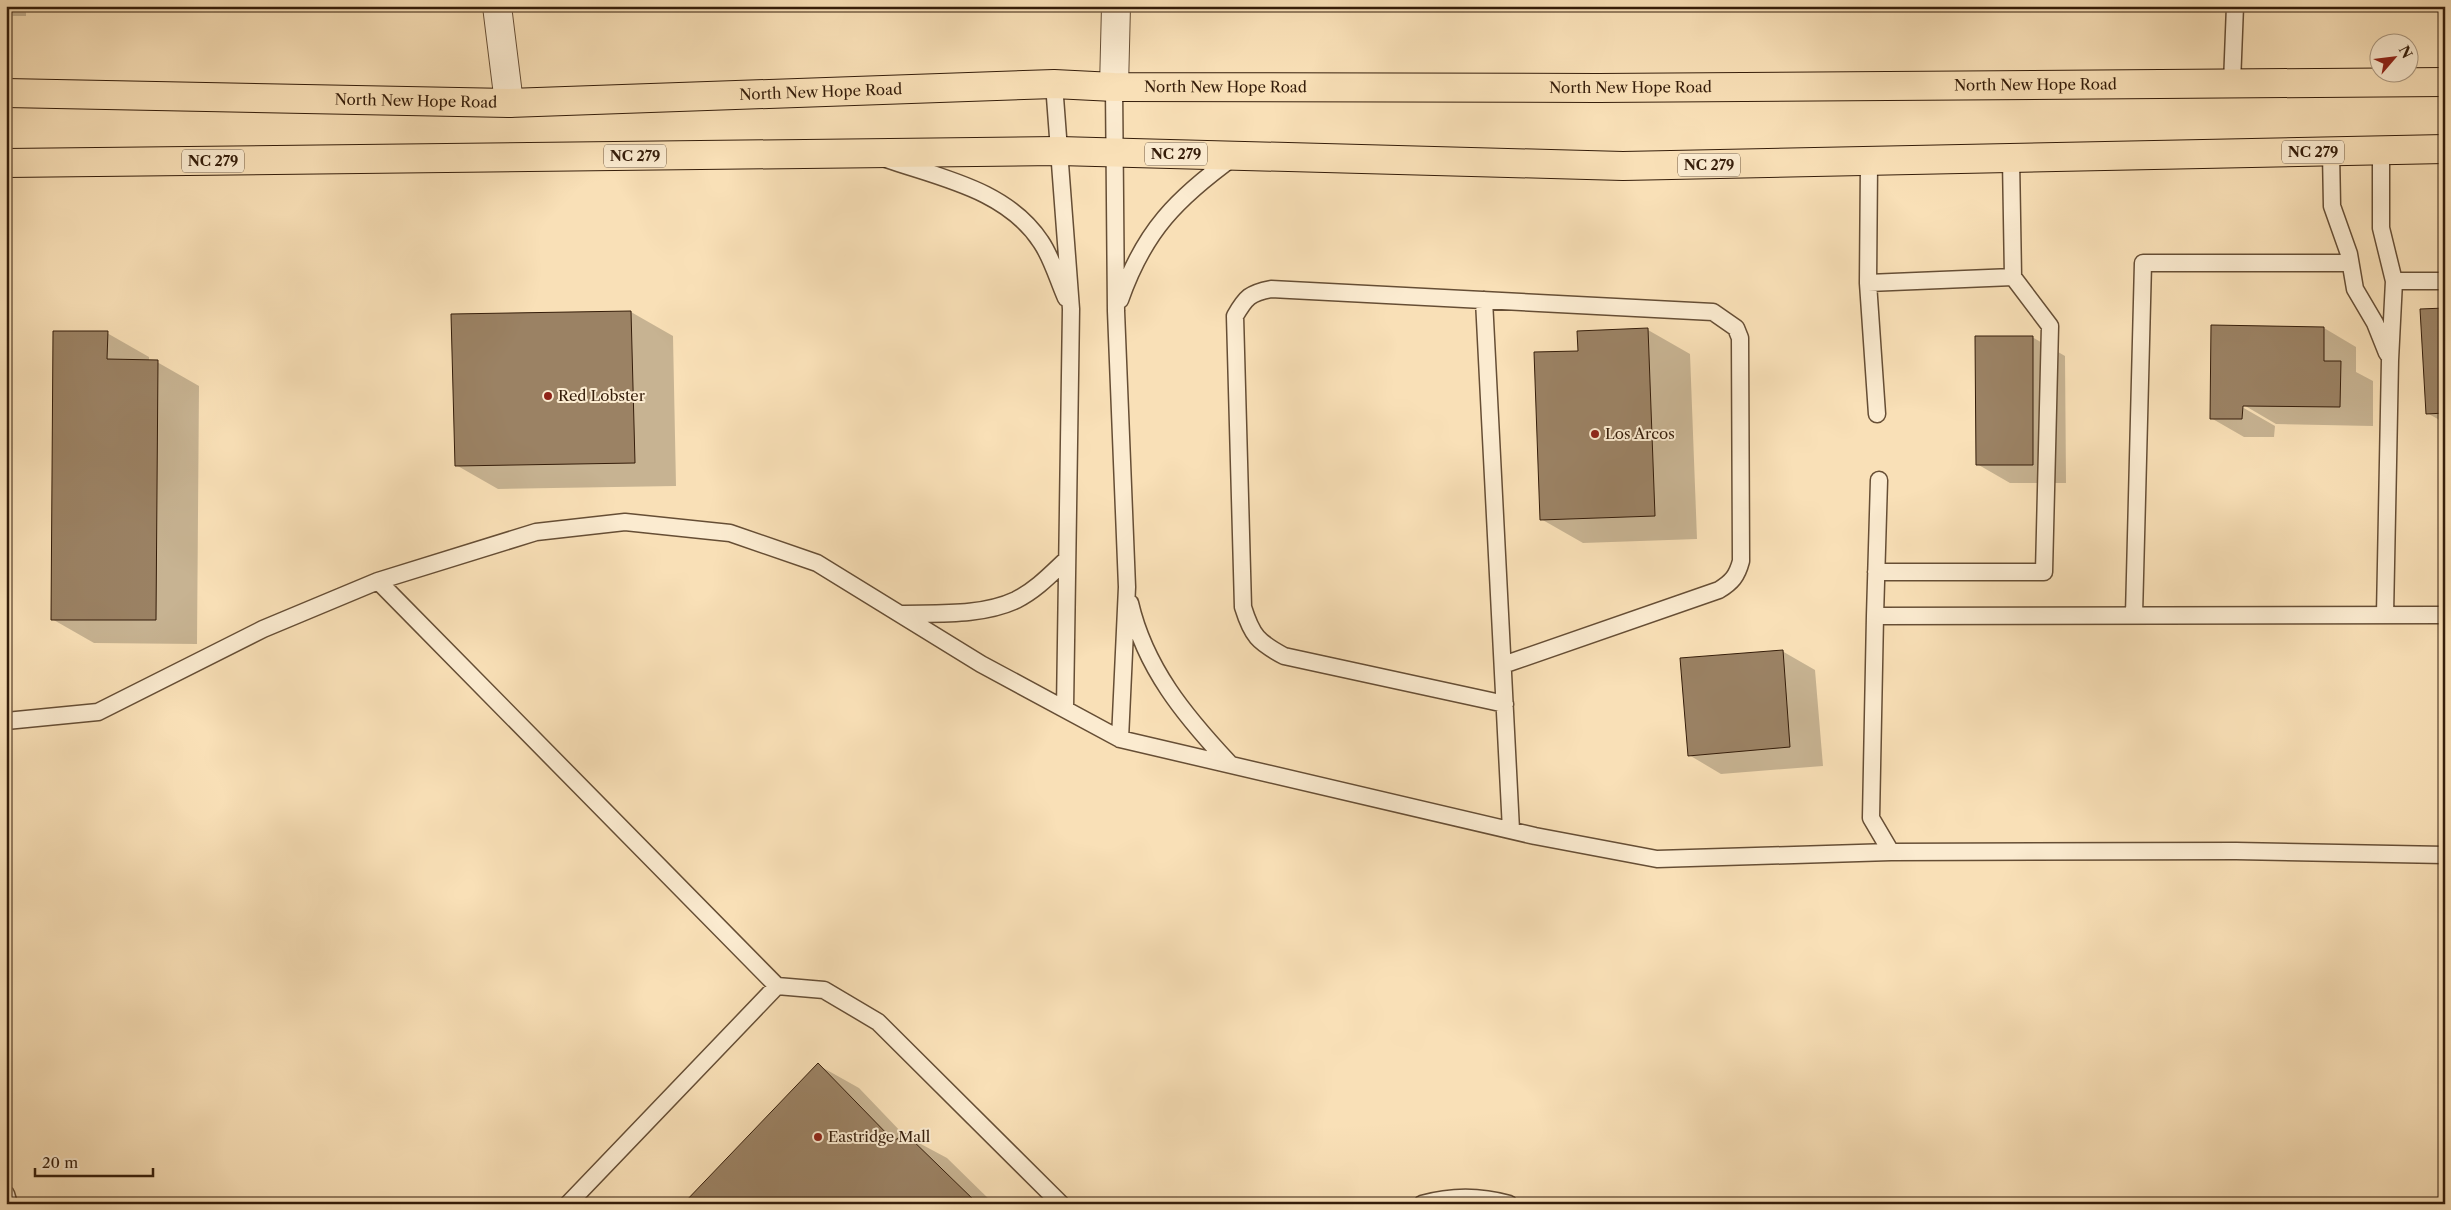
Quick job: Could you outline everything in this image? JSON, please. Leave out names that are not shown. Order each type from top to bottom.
[{"type":"main road","name":"North New Hope Road","points":[[9,95],[509,103],[1054,84],[1114,87],[1598,88],[2445,82]]},
{"type":"main road","name":"NC 279","points":[[13,166],[1059,151],[1623,166],[2445,149]]},
{"type":"street","points":[[497,6],[509,103]]},
{"type":"street","points":[[1114,87],[1116,6]]},
{"type":"lane","points":[[2232,83],[2235,6]]},
{"type":"lane","points":[[1054,84],[1071,309],[1065,709]]},
{"type":"lane","points":[[1114,87],[1116,311],[1127,587],[1120,739]]},
{"type":"lane","points":[[2381,150],[2381,228],[2394,281],[2390,360],[2384,615]]},
{"type":"lane","points":[[2331,152],[2332,206],[2349,254],[2356,289],[2375,323],[2390,360]]},
{"type":"lane","points":[[870,154],[980,191],[1013,211],[1041,242],[1071,309]]},
{"type":"lane","points":[[1116,311],[1130,271],[1145,243],[1172,207],[1207,176],[1237,155]]},
{"type":"lane","points":[[1876,572],[2044,572],[2050,326],[2013,278],[2011,159]]},
{"type":"lane","points":[[1869,162],[1868,283],[1877,414]]},
{"type":"lane","points":[[2134,615],[2144,264],[2350,263]]},
{"type":"lane","points":[[1868,283],[2013,278]]},
{"type":"lane","points":[[2394,281],[2445,281]]},
{"type":"lane","points":[[1503,665],[1719,590],[1730,583],[1737,574],[1741,561],[1740,338],[1736,328],[1713,312],[1271,289],[1254,292],[1244,301],[1236,316],[1243,607],[1249,625],[1262,644],[1284,656],[1505,704]]},
{"type":"lane","points":[[1484,300],[1511,830]]},
{"type":"lane","points":[[1879,480],[1872,818],[1891,852]]},
{"type":"lane","points":[[6,721],[98,712],[263,630],[378,581],[536,532],[625,522],[730,533],[817,562],[982,664],[1120,739],[1511,830],[1657,860],[1891,852],[2236,851],[2445,855]]},
{"type":"lane","points":[[901,614],[962,612],[993,607],[1015,600],[1038,586],[1067,559]]},
{"type":"lane","points":[[378,581],[777,986],[824,990],[878,1022],[1061,1204]]},
{"type":"lane","points":[[1127,587],[1132,609],[1147,651],[1167,689],[1193,724],[1229,763]]},
{"type":"lane","points":[[1875,616],[2445,614]]},
{"type":"lane","points":[[568,1204],[777,986]]},
{"type":"lane","points":[[6,1194],[8,1204]]},
{"type":"lane","points":[[1422,1204],[1446,1198],[1495,1200],[1509,1204]]},
{"type":"building","points":[[2445,308],[2445,413],[2426,414],[2420,309]]},
{"type":"building","points":[[631,311],[635,463],[455,466],[451,314]]},
{"type":"building","points":[[2211,325],[2324,327],[2324,361],[2341,361],[2340,407],[2243,406],[2242,419],[2210,419]]},
{"type":"building","name":"Los Arcos","points":[[1648,328],[1655,516],[1540,520],[1534,352],[1578,351],[1577,331]]},
{"type":"building","points":[[53,331],[108,331],[107,359],[158,360],[156,620],[51,620]]},
{"type":"building","points":[[1975,336],[2033,336],[2033,465],[1976,465]]},
{"type":"building","points":[[1783,650],[1790,747],[1688,756],[1680,658]]},
{"type":"building","name":"Eastridge Mall","points":[[818,1063],[894,1141],[905,1133],[978,1204],[683,1204]]},
{"type":"place","name":"Red Lobster","points":[[548,396]]},
{"type":"place","name":"Los Arcos","points":[[1595,434]]},
{"type":"place","name":"Eastridge Mall","points":[[818,1137]]}]
